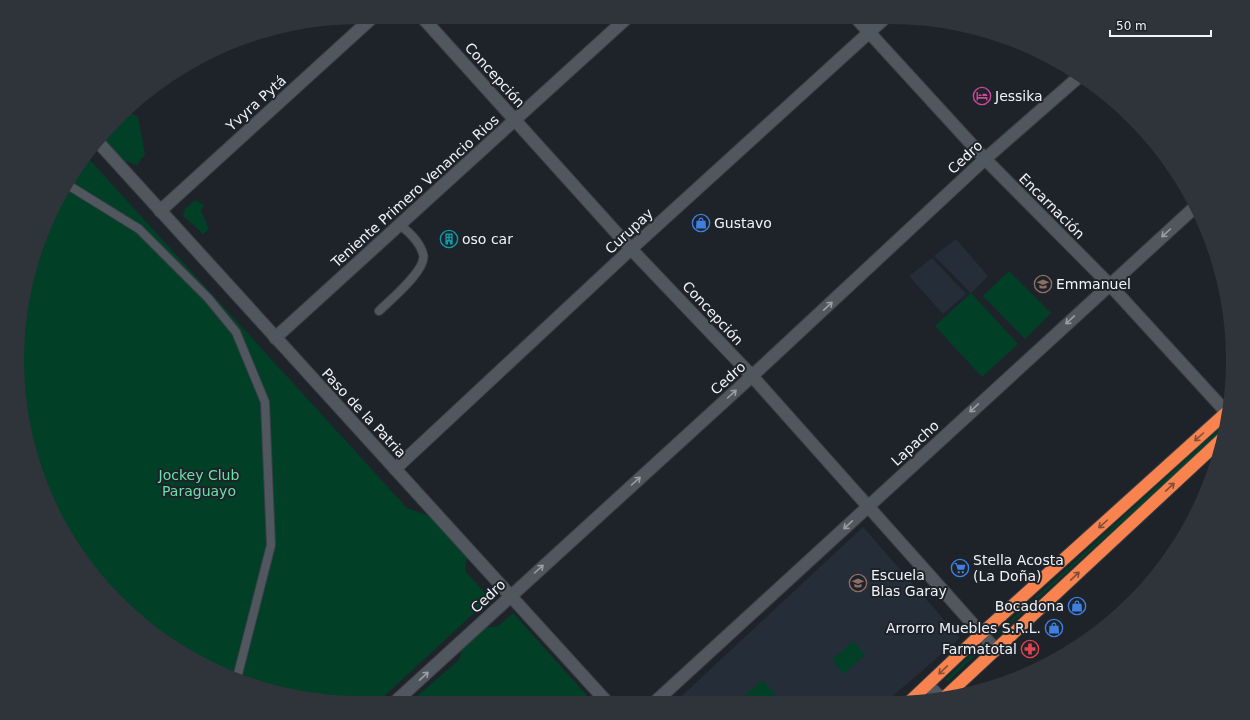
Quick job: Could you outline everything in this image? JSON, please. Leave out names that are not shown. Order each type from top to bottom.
[{"type":"highway","points":[[917,695],[982,633],[1221,417]]},
{"type":"highway","points":[[952,691],[1215,445]]},
{"type":"street","name":"Yvyra Pytá","points":[[160,211],[365,24]]},
{"type":"street","name":"Concepción","points":[[428,24],[631,249],[752,376],[867,507],[996,650]]},
{"type":"street","name":"Teniente Primero Venancio Rios","points":[[275,338],[620,24]]},
{"type":"street","name":"Encarnación","points":[[862,24],[985,159],[1109,284],[1223,407]]},
{"type":"street","name":"Curupay","points":[[395,469],[631,249],[878,24]]},
{"type":"street","name":"Cedro","points":[[402,696],[752,376],[985,159],[1075,80]]},
{"type":"street","name":"Paso de la Patria","points":[[101,145],[602,696]]},
{"type":"street","name":"Lapacho","points":[[662,696],[1109,284],[1191,211]]},
{"type":"street","points":[[928,685],[936,693]]},
{"type":"lane","points":[[72,187],[139,229],[208,298],[236,332],[265,402],[271,545],[237,672]]},
{"type":"lane","points":[[379,311],[416,274],[423,264],[424,254],[411,234],[400,225]]},
{"type":"shaded area","points":[[956,239],[988,276],[971,293],[934,256]]},
{"type":"shaded area","points":[[932,258],[966,294],[943,314],[909,276]]},
{"type":"shaded area","name":"Escuela Blas Garay","points":[[863,527],[960,638],[893,696],[681,696]]},
{"type":"green space","points":[[131,114],[138,117],[145,154],[137,165],[125,161],[102,144]]},
{"type":"green space","name":"Jockey Club Paraguayo","points":[[90,160],[407,508],[430,516],[468,548],[465,571],[488,596],[488,600],[384,696],[338,695],[294,690],[273,685],[211,661],[192,651],[155,627],[122,598],[107,582],[93,565],[69,528],[50,489],[42,468],[30,426],[24,360],[27,316],[35,273],[59,211],[69,192]]},
{"type":"green space","points":[[195,200],[204,205],[201,211],[209,229],[203,234],[183,216],[185,209]]},
{"type":"green space","points":[[1009,271],[1051,313],[1025,339],[983,296]]},
{"type":"green space","points":[[971,293],[1018,344],[982,377],[935,326]]},
{"type":"green space","points":[[1219,429],[1218,435],[999,634],[997,633]]},
{"type":"green space","points":[[513,613],[588,696],[417,696],[459,660],[465,640],[484,628],[498,626]]},
{"type":"green space","points":[[853,641],[865,655],[844,674],[832,660]]},
{"type":"green space","points":[[976,650],[979,652],[948,681],[945,680]]},
{"type":"green space","points":[[763,680],[776,696],[744,696]]},
{"type":"place","name":"Jessika","points":[[982,96]]},
{"type":"place","name":"Gustavo","points":[[701,223]]},
{"type":"place","name":"oso car","points":[[449,239]]},
{"type":"place","name":"Emmanuel","points":[[1043,284]]},
{"type":"place","name":"Stella Acosta (La Doña)","points":[[960,568]]},
{"type":"place","name":"Escuela Blas Garay","points":[[858,583]]},
{"type":"place","name":"Bocadona","points":[[1077,606]]},
{"type":"place","name":"Arrorro Muebles S.R.L.","points":[[1054,628]]},
{"type":"place","name":"Farmatotal","points":[[1030,649]]}]
